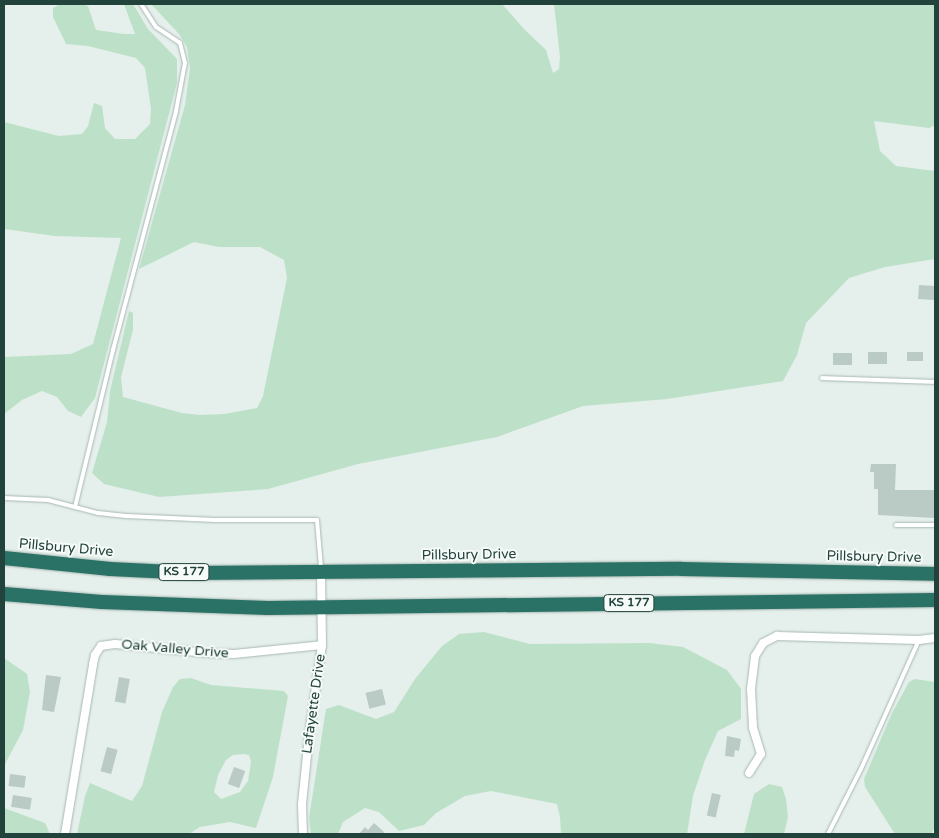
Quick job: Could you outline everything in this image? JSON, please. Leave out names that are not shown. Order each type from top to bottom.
[{"type":"highway","name":"Pillsbury Drive","points":[[4,558],[110,569],[193,573],[681,569],[935,574]]},
{"type":"highway","name":"KS 177","points":[[4,594],[185,606],[323,607],[935,600]]},
{"type":"street","name":"Lafayette Drive","points":[[303,834],[302,804],[322,645],[323,607],[321,573]]},
{"type":"street","points":[[749,773],[761,754],[753,727],[751,689],[755,656],[763,643],[777,636],[918,640],[935,638]]},
{"type":"street","name":"Oak Valley Drive","points":[[65,834],[93,664],[101,646],[115,644],[207,654],[234,654],[322,645]]},
{"type":"lane","points":[[75,508],[113,350],[176,111],[185,63],[184,52],[180,43],[156,26],[141,4]]},
{"type":"lane","points":[[822,378],[935,382]]},
{"type":"lane","points":[[4,498],[48,500],[75,508],[126,516],[215,520],[317,520],[321,573]]},
{"type":"lane","points":[[896,525],[935,525]]},
{"type":"lane","points":[[828,834],[861,769],[918,640]]},
{"type":"green space","points":[[60,4],[82,4],[88,6],[96,30],[135,34],[124,4],[133,4],[148,29],[177,59],[177,83],[95,398],[81,417],[68,411],[57,397],[42,391],[22,400],[4,414],[4,357],[71,354],[93,344],[121,238],[55,236],[4,229],[4,122],[59,136],[82,134],[88,126],[94,103],[102,106],[105,128],[115,139],[135,139],[150,124],[151,109],[145,68],[136,58],[88,46],[66,44],[53,17],[53,8]]},
{"type":"green space","points":[[151,4],[502,4],[546,50],[553,73],[559,69],[560,57],[554,4],[935,4],[935,125],[929,128],[874,121],[880,151],[896,166],[935,171],[935,259],[885,267],[849,278],[806,323],[797,355],[783,381],[667,399],[583,406],[497,437],[358,464],[268,489],[159,497],[104,484],[92,473],[107,422],[110,391],[129,311],[133,313],[133,330],[121,377],[123,397],[182,413],[200,415],[224,414],[257,408],[263,396],[287,278],[284,260],[260,247],[219,247],[194,242],[139,269],[185,105],[190,68],[187,47],[179,34]]},
{"type":"green space","points":[[484,632],[530,644],[649,643],[683,647],[727,670],[741,689],[741,719],[718,731],[705,760],[693,796],[687,834],[561,834],[557,804],[491,791],[465,796],[436,813],[424,825],[399,831],[379,812],[365,808],[343,822],[338,834],[311,834],[309,818],[326,709],[339,705],[376,719],[394,712],[415,679],[442,646],[459,634]]},
{"type":"green space","points":[[4,658],[27,674],[30,692],[23,730],[4,766]]},
{"type":"green space","points":[[191,678],[211,685],[284,691],[288,696],[273,777],[256,828],[230,822],[200,827],[189,834],[77,834],[85,796],[90,783],[132,801],[142,786],[162,712],[173,687],[180,679]],"holes":[[[233,755],[249,755],[251,762],[248,781],[240,792],[221,799],[214,792],[218,775],[226,760]]]},
{"type":"green space","points":[[915,679],[935,682],[935,827],[931,834],[895,834],[865,787],[864,779],[892,713],[909,682]]},
{"type":"green space","points":[[769,784],[782,787],[786,799],[788,817],[784,834],[744,834],[754,794]]},
{"type":"green space","points":[[4,808],[45,823],[50,834],[4,834]]},
{"type":"building","points":[[919,285],[935,286],[934,300],[918,299]]},
{"type":"building","points":[[868,352],[887,352],[887,364],[868,364]]},
{"type":"building","points":[[907,352],[923,352],[923,361],[907,361]]},
{"type":"building","points":[[833,353],[852,353],[852,365],[833,365]]},
{"type":"building","points":[[871,464],[896,464],[895,490],[935,490],[935,518],[878,515],[878,489],[874,489],[874,472],[870,472]]},
{"type":"building","points":[[46,675],[61,677],[54,712],[42,710]]},
{"type":"building","points":[[119,677],[130,679],[125,704],[115,702]]},
{"type":"building","points":[[382,689],[386,705],[369,709],[366,693]]},
{"type":"building","points":[[727,736],[741,739],[739,751],[735,750],[734,757],[725,756]]},
{"type":"building","points":[[107,747],[118,750],[111,774],[101,771]]},
{"type":"building","points":[[234,767],[245,771],[239,788],[228,784]]},
{"type":"building","points":[[10,774],[26,776],[24,788],[9,786]]},
{"type":"building","points":[[712,793],[721,795],[716,817],[707,815]]},
{"type":"building","points":[[13,795],[32,798],[30,810],[11,807]]},
{"type":"building","points":[[374,823],[384,832],[383,834],[359,834],[365,827],[368,830]]}]
